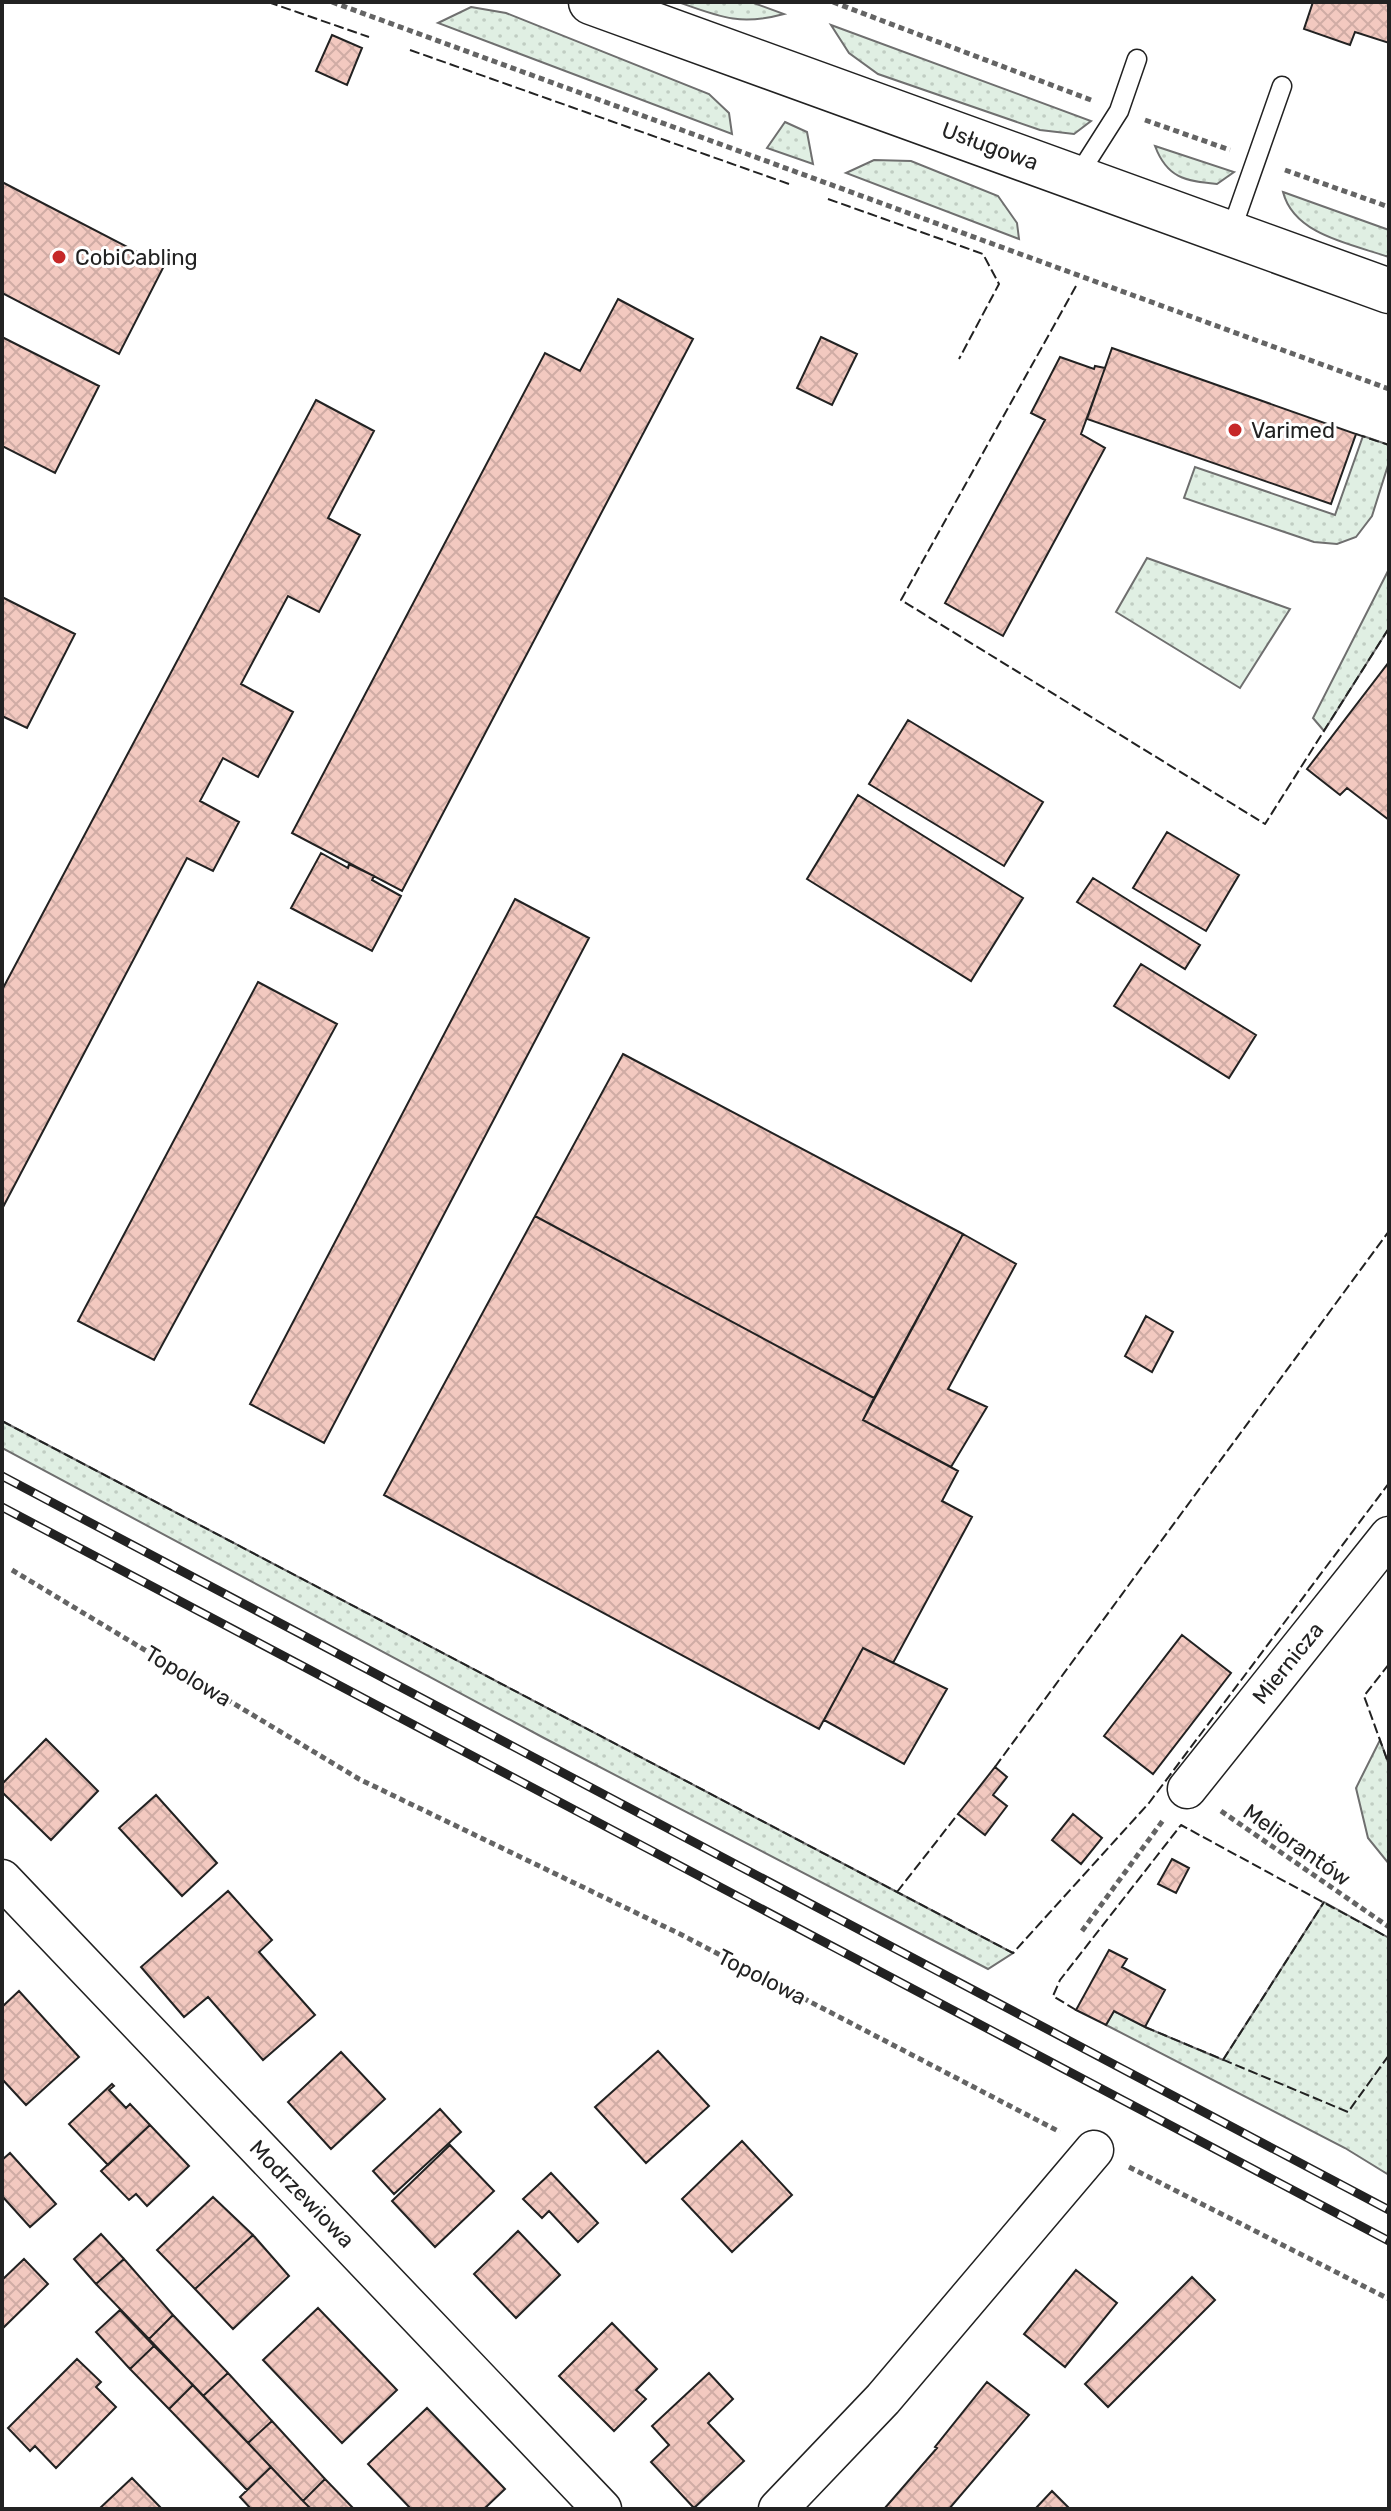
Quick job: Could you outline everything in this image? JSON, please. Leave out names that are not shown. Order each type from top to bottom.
[{"type":"street","name":"Usługowa","points":[[591,2],[1389,291]]},
{"type":"street","name":"Miernicza","points":[[1187,1789],[1389,1536]]},
{"type":"street","name":"Modrzewiowa","points":[[2,1879],[602,2509]]},
{"type":"street","points":[[778,2509],[883,2399],[1094,2150]]},
{"type":"lane","points":[[1077,177],[1119,111],[1137,59]]},
{"type":"lane","points":[[1230,235],[1282,86]]},
{"type":"path","points":[[332,2],[1389,389]]},
{"type":"path","name":"Topolowa","points":[[12,1570],[359,1779],[680,1934],[1094,2150],[1389,2299]]},
{"type":"path","name":"Meliorantów","points":[[1187,1789],[1389,1927]]},
{"type":"path","points":[[1082,1931],[1160,1823]]},
{"type":"green space","points":[[678,2],[751,2],[784,14],[769,18],[730,18]]},
{"type":"green space","points":[[471,7],[506,13],[709,94],[729,113],[732,134],[438,23]]},
{"type":"green space","points":[[831,25],[1091,121],[1074,134],[1040,130],[878,74],[849,53]]},
{"type":"green space","points":[[785,122],[807,132],[813,164],[767,148]]},
{"type":"green space","points":[[1155,146],[1234,172],[1217,184],[1186,179],[1165,165]]},
{"type":"green space","points":[[874,160],[911,161],[998,196],[1017,223],[1019,239],[846,173]]},
{"type":"green space","points":[[1283,192],[1389,230],[1389,257],[1311,228],[1289,207]]},
{"type":"green space","points":[[1363,436],[1389,445],[1389,462],[1372,516],[1356,537],[1337,544],[1314,542],[1184,498],[1195,467],[1335,515]]},
{"type":"green space","points":[[1147,558],[1290,609],[1240,688],[1116,612]]},
{"type":"green space","points":[[1389,569],[1389,628],[1324,731],[1313,718]]},
{"type":"green space","points":[[2,1421],[1013,1953],[988,1969],[544,1738],[2,1448]]},
{"type":"green space","points":[[1380,1740],[1389,1765],[1389,1864],[1368,1838],[1356,1788]]},
{"type":"green space","points":[[1324,1902],[1389,1938],[1389,2175],[1345,2148],[1106,2025],[1114,2011],[1223,2060]]},
{"type":"building","points":[[1313,2],[1389,2],[1389,43],[1355,32],[1350,45],[1304,29]]},
{"type":"building","points":[[332,35],[362,48],[347,85],[316,71]]},
{"type":"building","points":[[2,182],[164,266],[119,354],[2,293]]},
{"type":"building","points":[[618,299],[693,339],[402,891],[292,833],[545,353],[580,371]]},
{"type":"building","points":[[2,337],[99,386],[55,473],[2,446]]},
{"type":"building","points":[[821,337],[857,354],[832,405],[797,388]]},
{"type":"building","points":[[1112,348],[1356,434],[1331,504],[1087,419]]},
{"type":"building","points":[[1060,357],[1094,369],[1095,366],[1105,368],[1081,434],[1105,448],[1003,636],[945,603],[1045,420],[1031,413]]},
{"type":"building","points":[[316,400],[374,431],[328,518],[360,535],[319,612],[288,596],[241,684],[293,712],[258,777],[223,758],[200,801],[239,822],[213,871],[187,858],[2,1209],[2,990]]},
{"type":"building","points":[[2,597],[75,634],[27,728],[2,716]]},
{"type":"building","points":[[1389,662],[1389,820],[1347,788],[1340,795],[1307,769]]},
{"type":"building","points":[[908,720],[1043,802],[1004,866],[869,784]]},
{"type":"building","points":[[858,795],[1023,898],[971,981],[807,879]]},
{"type":"building","points":[[1167,832],[1239,875],[1206,931],[1133,888]]},
{"type":"building","points":[[321,853],[348,868],[349,864],[374,876],[372,880],[401,896],[372,951],[291,908]]},
{"type":"building","points":[[1093,878],[1200,945],[1185,969],[1077,902]]},
{"type":"building","points":[[515,899],[589,938],[324,1443],[250,1404]]},
{"type":"building","points":[[1141,964],[1256,1035],[1229,1078],[1114,1006]]},
{"type":"building","points":[[258,982],[337,1024],[154,1360],[78,1321]]},
{"type":"building","points":[[623,1054],[963,1234],[874,1398],[535,1216]]},
{"type":"building","points":[[535,1216],[874,1398],[863,1420],[958,1471],[942,1501],[972,1517],[893,1663],[863,1648],[819,1729],[384,1495]]},
{"type":"building","points":[[963,1234],[1016,1264],[948,1389],[987,1407],[951,1467],[863,1420]]},
{"type":"building","points":[[1146,1316],[1173,1332],[1152,1372],[1125,1356]]},
{"type":"building","points":[[1182,1635],[1231,1673],[1153,1774],[1104,1736]]},
{"type":"building","points":[[863,1648],[947,1689],[904,1764],[824,1720]]},
{"type":"building","points":[[46,1739],[98,1791],[51,1840],[2,1792],[2,1784]]},
{"type":"building","points":[[995,1767],[1007,1777],[993,1795],[1007,1806],[985,1835],[958,1814]]},
{"type":"building","points":[[156,1795],[217,1863],[182,1896],[119,1828]]},
{"type":"building","points":[[1073,1814],[1102,1838],[1081,1864],[1052,1840]]},
{"type":"building","points":[[1172,1859],[1189,1868],[1176,1893],[1158,1884]]},
{"type":"building","points":[[228,1891],[272,1940],[259,1952],[315,2015],[263,2060],[208,1997],[184,2017],[141,1967]]},
{"type":"building","points":[[1109,1950],[1127,1959],[1122,1967],[1165,1990],[1145,2027],[1114,2011],[1106,2025],[1076,2010]]},
{"type":"building","points":[[19,1991],[79,2057],[26,2105],[2,2079],[2,2007]]},
{"type":"building","points":[[658,2051],[709,2106],[646,2163],[595,2107]]},
{"type":"building","points":[[341,2052],[385,2099],[331,2149],[288,2102]]},
{"type":"building","points":[[112,2084],[114,2086],[109,2090],[126,2108],[130,2104],[150,2125],[108,2165],[69,2124]]},
{"type":"building","points":[[440,2109],[461,2132],[394,2194],[373,2171]]},
{"type":"building","points":[[150,2125],[189,2166],[147,2206],[136,2194],[129,2200],[101,2171]]},
{"type":"building","points":[[742,2141],[792,2195],[732,2252],[682,2199]]},
{"type":"building","points":[[450,2145],[494,2191],[435,2247],[392,2201]]},
{"type":"building","points":[[10,2153],[56,2204],[30,2227],[2,2196],[2,2160]]},
{"type":"building","points":[[551,2173],[598,2223],[578,2242],[549,2211],[542,2218],[523,2199]]},
{"type":"building","points":[[213,2197],[253,2235],[195,2289],[157,2250]]},
{"type":"building","points":[[518,2231],[560,2275],[516,2318],[474,2274]]},
{"type":"building","points":[[101,2234],[124,2259],[96,2284],[74,2259]]},
{"type":"building","points":[[253,2235],[289,2276],[233,2329],[195,2289]]},
{"type":"building","points":[[24,2259],[48,2284],[2,2329],[2,2280]]},
{"type":"building","points":[[124,2259],[173,2315],[149,2339],[96,2284]]},
{"type":"building","points":[[1076,2270],[1117,2303],[1065,2367],[1024,2334]]},
{"type":"building","points":[[1192,2277],[1215,2300],[1108,2407],[1085,2384]]},
{"type":"building","points":[[318,2308],[397,2390],[342,2443],[263,2360]]},
{"type":"building","points":[[120,2310],[154,2346],[130,2369],[96,2332]]},
{"type":"building","points":[[173,2315],[228,2373],[203,2396],[149,2339]]},
{"type":"building","points":[[612,2323],[657,2369],[636,2390],[646,2399],[614,2431],[559,2376]]},
{"type":"building","points":[[154,2346],[193,2385],[169,2409],[130,2369]]},
{"type":"building","points":[[77,2359],[101,2382],[96,2387],[116,2407],[56,2468],[35,2446],[30,2451],[8,2428]]},
{"type":"building","points":[[228,2373],[272,2421],[248,2443],[203,2396]]},
{"type":"building","points":[[709,2373],[733,2399],[708,2423],[744,2461],[694,2508],[651,2462],[669,2445],[652,2426]]},
{"type":"building","points":[[987,2382],[1029,2415],[949,2509],[884,2509],[937,2448]]},
{"type":"building","points":[[193,2385],[271,2467],[247,2490],[169,2409]]},
{"type":"building","points":[[427,2408],[505,2489],[484,2509],[411,2509],[368,2464]]},
{"type":"building","points":[[272,2421],[325,2479],[303,2501],[248,2443]]},
{"type":"building","points":[[271,2467],[311,2509],[251,2509],[240,2497]]},
{"type":"building","points":[[132,2478],[162,2509],[99,2509]]},
{"type":"building","points":[[325,2479],[354,2509],[311,2509],[303,2501]]},
{"type":"building","points":[[1052,2491],[1070,2509],[1035,2509]]},
{"type":"railway","points":[[2,1476],[1389,2210]]},
{"type":"railway","points":[[2,1507],[1389,2241]]},
{"type":"fence","points":[[268,2],[369,37]]},
{"type":"fence","points":[[410,50],[789,184]]},
{"type":"fence","points":[[828,199],[983,254],[999,284],[959,359]]},
{"type":"fence","points":[[1076,286],[901,600],[1265,824],[1389,628]]},
{"type":"fence","points":[[1356,434],[1389,445]]},
{"type":"fence","points":[[995,1767],[1389,1231]]},
{"type":"fence","points":[[2,1421],[1013,1953],[1149,1803],[1389,1483]]},
{"type":"fence","points":[[1389,1664],[1364,1696],[1389,1765]]},
{"type":"fence","points":[[897,1892],[958,1814]]},
{"type":"fence","points":[[1076,2010],[1053,1996],[1060,1980],[1181,1825],[1389,1938]]},
{"type":"fence","points":[[1223,2060],[1324,1902]]},
{"type":"fence","points":[[1145,2027],[1348,2112],[1389,2055]]},
{"type":"place","name":"CobiCabling","points":[[59,257]]},
{"type":"place","name":"Varimed","points":[[1235,430]]}]
